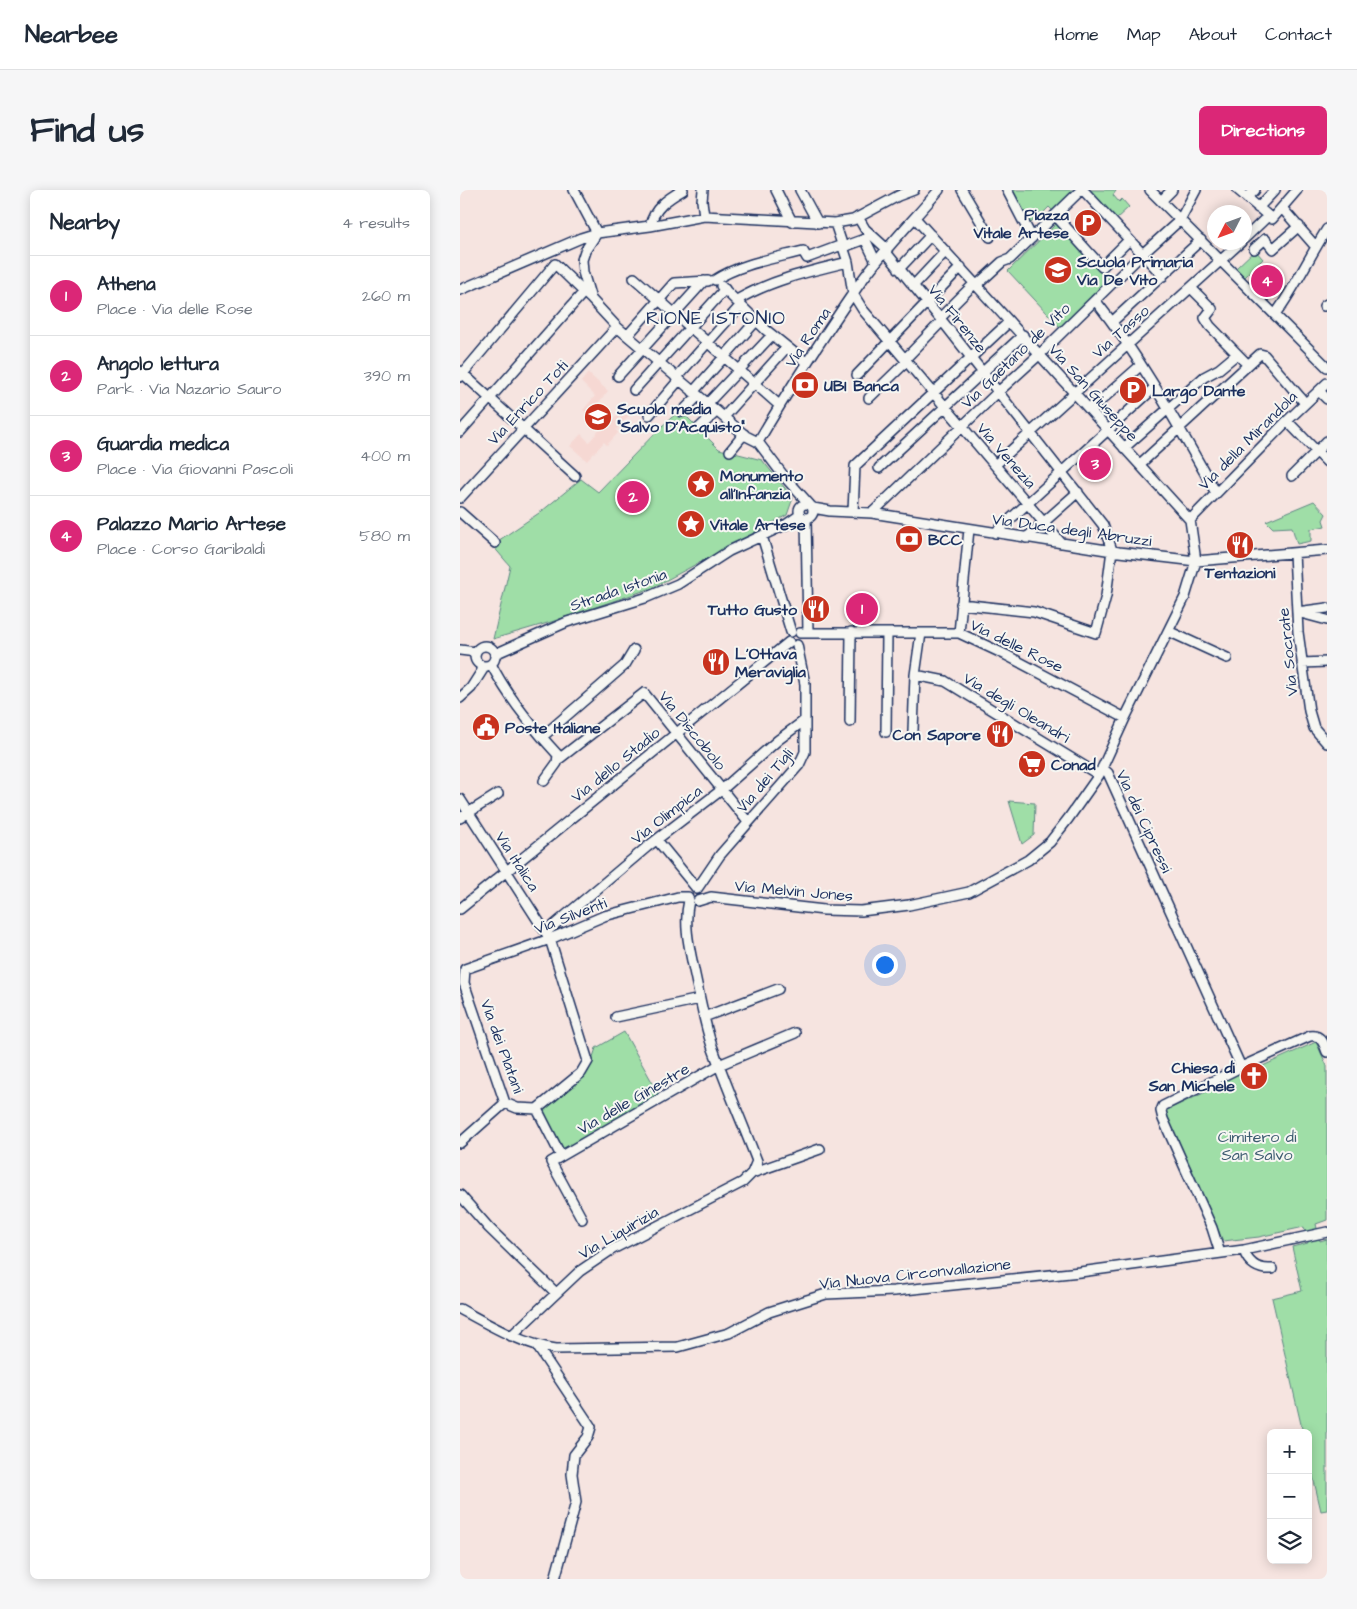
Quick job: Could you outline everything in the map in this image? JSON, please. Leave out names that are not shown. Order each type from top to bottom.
[{"type":"street","points":[[574,190],[597,233]]},
{"type":"street","points":[[650,226],[652,217],[659,206],[683,190]]},
{"type":"street","points":[[703,190],[704,216]]},
{"type":"street","points":[[776,190],[792,222]]},
{"type":"street","points":[[800,190],[818,223]]},
{"type":"street","points":[[460,290],[581,238],[597,233],[704,216],[836,223],[853,220],[896,193],[914,190]]},
{"type":"street","name":"Via Roma","points":[[758,442],[779,405],[853,294],[876,262],[939,190]]},
{"type":"street","points":[[962,190],[990,237]]},
{"type":"street","points":[[1007,190],[1032,238]]},
{"type":"street","points":[[869,398],[976,284],[1002,262],[1010,259],[1082,190],[1163,276]]},
{"type":"street","points":[[1150,190],[1326,365]]},
{"type":"street","points":[[1161,201],[1172,190]]},
{"type":"street","points":[[1180,220],[1196,190]]},
{"type":"street","points":[[1238,190],[1272,220],[1297,190]]},
{"type":"street","points":[[1247,198],[1255,190]]},
{"type":"street","points":[[1258,208],[1275,190]]},
{"type":"street","points":[[1282,208],[1316,247]]},
{"type":"street","points":[[1055,215],[1102,267],[1129,240]]},
{"type":"street","points":[[1252,231],[1268,216]]},
{"type":"street","points":[[858,217],[865,229],[876,262]]},
{"type":"street","name":"Via San Giuseppe","points":[[915,218],[1190,520]]},
{"type":"street","name":"Via Gaetano de Vito","points":[[872,513],[1040,354],[1142,254],[1180,220]]},
{"type":"street","points":[[836,223],[848,262],[853,294]]},
{"type":"street","points":[[1254,249],[1265,239],[1273,249],[1298,226]]},
{"type":"street","points":[[1275,315],[1301,276],[1327,229]]},
{"type":"street","points":[[587,296],[582,272],[582,260],[584,251],[597,233]]},
{"type":"street","points":[[899,269],[931,235]]},
{"type":"street","points":[[628,335],[674,283],[715,280],[724,275],[771,259],[803,251],[806,258],[868,237]]},
{"type":"street","name":"Via Firenze","points":[[868,237],[886,250],[899,269],[1104,525],[1112,550]]},
{"type":"street","points":[[1112,322],[1201,240]]},
{"type":"street","name":"Via Tasso","points":[[995,465],[1233,250]]},
{"type":"street","points":[[913,286],[946,251]]},
{"type":"street","points":[[649,415],[739,303],[754,290],[794,276],[848,262]]},
{"type":"street","points":[[575,476],[461,374],[555,264],[617,327],[707,404],[744,434],[758,442],[811,507]]},
{"type":"street","points":[[857,374],[961,267]]},
{"type":"street","points":[[634,278],[779,405]]},
{"type":"street","points":[[715,280],[772,335],[807,363]]},
{"type":"street","points":[[618,376],[704,281]]},
{"type":"street","points":[[1190,288],[1212,309],[1205,318],[1210,326],[1248,365]]},
{"type":"street","points":[[634,390],[725,289]]},
{"type":"street","name":"Via Venezia","points":[[853,294],[863,310],[1061,542]]},
{"type":"street","points":[[460,432],[587,296]]},
{"type":"street","points":[[1095,300],[1112,322],[1179,427],[1216,493]]},
{"type":"street","points":[[682,412],[724,357],[756,320]]},
{"type":"street","points":[[852,512],[855,466],[1009,322]]},
{"type":"street","name":"Via Enrico Toti","points":[[460,498],[522,428],[617,327]]},
{"type":"street","points":[[707,404],[772,335]]},
{"type":"street","points":[[880,468],[1023,335]]},
{"type":"street","points":[[699,428],[720,414],[754,383],[787,347]]},
{"type":"street","points":[[1124,448],[1204,377],[1237,354]]},
{"type":"street","points":[[1140,464],[1260,354],[1264,355],[1305,403]]},
{"type":"street","points":[[1090,410],[1140,366]]},
{"type":"street","name":"Via della Mirandola","points":[[1190,520],[1327,383]]},
{"type":"street","points":[[995,533],[1154,388]]},
{"type":"street","points":[[1319,391],[1327,399]]},
{"type":"street","points":[[1287,421],[1327,462]]},
{"type":"street","points":[[730,451],[744,434]]},
{"type":"street","points":[[1292,476],[1327,441]]},
{"type":"street","points":[[1026,538],[1078,492]]},
{"type":"street","name":"Strada Istonia","points":[[495,654],[567,622],[645,598],[678,584],[729,551],[803,517],[799,511],[800,507],[806,504],[811,507]]},
{"type":"street","name":"Via Duca degli Abruzzi","points":[[811,507],[872,513],[1026,538],[1196,561],[1327,550]]},
{"type":"street","points":[[460,512],[495,543]]},
{"type":"street","points":[[793,643],[801,640],[803,517]]},
{"type":"street","points":[[1190,520],[1196,561]]},
{"type":"street","points":[[959,633],[969,529]]},
{"type":"street","points":[[762,536],[800,633]]},
{"type":"street","points":[[961,604],[1034,612],[1096,633],[1106,596],[1112,550]]},
{"type":"street","name":"Via Socrate","points":[[1294,552],[1297,612],[1309,711],[1314,728],[1327,743]]},
{"type":"street","name":"Via dei Cipressi","points":[[1196,561],[1185,597],[1101,771],[1108,773],[1241,1067]]},
{"type":"street","points":[[1297,612],[1327,608]]},
{"type":"street","points":[[1297,612],[1327,620]]},
{"type":"street","points":[[1168,630],[1226,658]]},
{"type":"street","points":[[850,722],[851,632]]},
{"type":"street","name":"Via delle Rose","points":[[800,633],[959,633],[1006,655],[1125,718]]},
{"type":"street","points":[[886,732],[887,633]]},
{"type":"street","points":[[914,731],[915,675],[921,633]]},
{"type":"street","name":"Via dei Tigli","points":[[699,890],[720,855],[803,758],[805,752],[805,684],[793,643]]},
{"type":"street","name":"Via dello Stadio","points":[[460,908],[793,643]]},
{"type":"street","points":[[460,698],[471,688],[488,665],[494,661],[495,654],[492,649],[486,646],[476,652],[476,661],[479,665],[488,665]]},
{"type":"street","points":[[460,650],[476,652]]},
{"type":"street","points":[[542,737],[625,666],[634,650]]},
{"type":"street","points":[[1302,663],[1327,662]]},
{"type":"street","points":[[488,665],[542,737],[558,755],[558,759],[544,781]]},
{"type":"street","name":"Via degli Oleandri","points":[[915,675],[945,681],[1101,771]]},
{"type":"street","name":"Via Discobolo","points":[[558,759],[644,693],[748,822]]},
{"type":"street","name":"Via Olimpica","points":[[548,935],[657,840],[722,790],[778,740],[805,720]]},
{"type":"street","name":"Via Melvin Jones","points":[[691,899],[711,897],[824,910],[861,911],[909,905],[969,892],[1028,860],[1050,842],[1068,820],[1101,771]]},
{"type":"street","points":[[460,818],[498,794]]},
{"type":"street","name":"Via Italica","points":[[460,799],[548,935],[588,1061],[582,1072],[537,1109]]},
{"type":"street","points":[[657,840],[699,890],[711,897]]},
{"type":"street","points":[[699,890],[691,889],[686,934],[704,1016],[719,1065],[757,1161],[752,1173]]},
{"type":"street","name":"Via Silventi","points":[[465,969],[548,935],[604,916],[678,897],[691,899]]},
{"type":"street","name":"Via dei Platani","points":[[465,969],[464,983],[505,1103],[517,1108],[537,1109]]},
{"type":"street","points":[[704,1016],[778,989]]},
{"type":"street","points":[[616,1017],[700,999]]},
{"type":"street","name":"Via delle Ginestre","points":[[561,1156],[719,1065],[795,1034]]},
{"type":"street","points":[[1220,1253],[1212,1228],[1162,1118],[1161,1111],[1163,1106],[1241,1067],[1314,1035],[1321,1040],[1327,1052]]},
{"type":"street","points":[[460,1143],[505,1103]]},
{"type":"street","points":[[537,1109],[561,1156],[551,1162],[582,1219]]},
{"type":"street","name":"Via Liquirizia","points":[[511,1336],[580,1271],[611,1250],[743,1182],[752,1173],[820,1149]]},
{"type":"street","points":[[460,1195],[489,1228],[556,1293]]},
{"type":"street","name":"Via Nuova Circonvallazione","points":[[460,1309],[498,1330],[537,1346],[556,1349],[678,1347],[729,1333],[769,1312],[826,1294],[894,1291],[1080,1272],[1244,1250],[1327,1232]]},
{"type":"street","points":[[1244,1250],[1250,1262],[1264,1270],[1272,1269]]},
{"type":"street","points":[[537,1346],[591,1427],[588,1437],[574,1455],[572,1474],[576,1502],[555,1579]]},
{"type":"shaded area","name":"Scuola media \"Salvo D'Acquisto\"","points":[[588,373],[608,391],[595,407],[611,422],[627,405],[633,411],[616,430],[618,433],[607,445],[604,442],[587,461],[570,446],[581,434],[589,442],[602,427],[583,410],[595,396],[581,382]]},
{"type":"green space","points":[[1011,190],[1078,190],[1054,212],[1049,207],[1044,212],[1048,218],[1045,221],[1039,213],[1028,227]]},
{"type":"green space","points":[[1089,190],[1115,190],[1113,195],[1119,202],[1122,199],[1129,207],[1116,219]]},
{"type":"green space","points":[[1058,222],[1111,280],[1061,328],[1008,271]]},
{"type":"green space","points":[[1255,250],[1263,259],[1245,277],[1236,268]]},
{"type":"green space","points":[[680,410],[719,449],[762,460],[793,498],[787,515],[652,588],[551,622],[493,639],[510,566],[492,545],[542,511],[581,479],[598,492]]},
{"type":"green space","points":[[1314,501],[1326,514],[1323,520],[1325,526],[1311,529],[1311,541],[1297,544],[1292,527],[1273,528],[1266,521]]},
{"type":"green space","points":[[1009,801],[1035,803],[1034,835],[1022,844]]},
{"type":"green space","points":[[624,1032],[660,1096],[563,1150],[541,1110],[588,1072],[596,1048]]},
{"type":"green space","name":"Cimitero di San Salvo","points":[[1316,1042],[1327,1066],[1327,1220],[1316,1224],[1320,1241],[1327,1239],[1327,1510],[1321,1511],[1312,1472],[1312,1429],[1302,1429],[1272,1298],[1302,1291],[1292,1247],[1308,1243],[1304,1227],[1259,1237],[1223,1241],[1165,1111],[1225,1083],[1222,1077],[1253,1063],[1256,1069]]},
{"type":"place","name":"Piazza Vitale Artese","points":[[1088,223]]},
{"type":"place","name":"Scuola Primaria Via De Vito","points":[[1058,270]]},
{"type":"place","name":"Palazzo Mario Artese","points":[[1267,281]]},
{"type":"place","name":"UBI Banca","points":[[805,385]]},
{"type":"place","name":"Largo Dante","points":[[1133,390]]},
{"type":"place","name":"Scuola media \"Salvo D'Acquisto\"","points":[[598,417]]},
{"type":"place","name":"Guardia medica","points":[[1095,464]]},
{"type":"place","name":"Monumento all'Infanzia","points":[[701,484]]},
{"type":"place","name":"Angolo lettura","points":[[633,497]]},
{"type":"place","name":"Vitale Artese","points":[[691,524]]},
{"type":"place","name":"BCC","points":[[909,539]]},
{"type":"place","name":"Tentazioni","points":[[1240,545]]},
{"type":"place","name":"Tutto Gusto","points":[[816,609]]},
{"type":"place","name":"Athena","points":[[862,609]]},
{"type":"place","name":"L'Ottava Meraviglia","points":[[716,662]]},
{"type":"place","name":"Poste Italiane","points":[[486,727]]},
{"type":"place","name":"Con Sapore","points":[[1000,734]]},
{"type":"place","name":"Conad","points":[[1032,764]]},
{"type":"place","name":"Chiesa di San Michele","points":[[1254,1076]]},
{"type":"district","name":"RIONE ISTONIO","points":[[716,317]]}]
